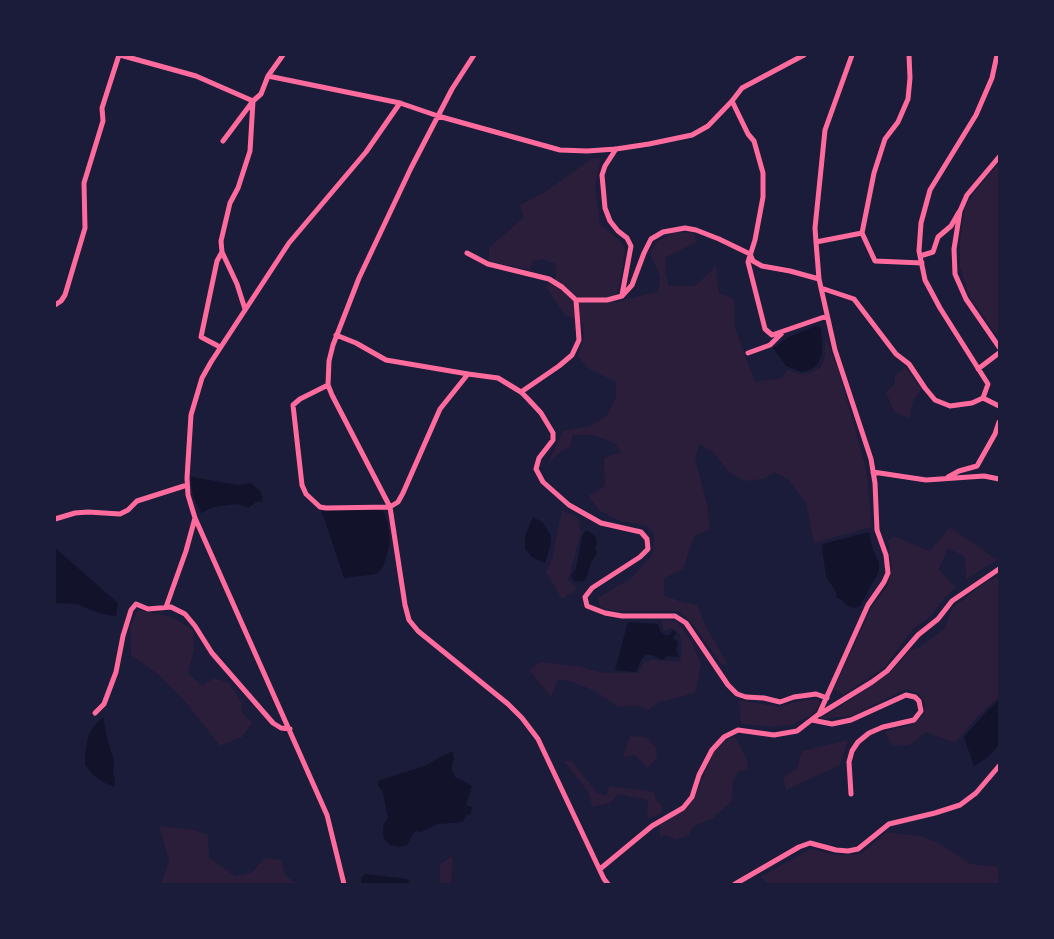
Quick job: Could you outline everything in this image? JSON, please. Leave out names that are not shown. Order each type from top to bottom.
[{"type":"street","points":[[55,305],[65,295],[85,228],[84,183],[103,120],[102,108],[119,55],[196,76],[253,101]]},
{"type":"street","points":[[223,142],[253,101],[261,94],[268,76],[283,55]]},
{"type":"street","points":[[474,55],[452,89],[411,168],[359,278],[336,336],[329,360],[328,385],[390,507],[409,620],[418,631],[508,704],[522,718],[538,739],[608,884]]},
{"type":"street","points":[[268,76],[400,103],[438,116],[560,150],[586,151],[616,149],[692,135],[708,126],[742,88],[804,55]]},
{"type":"street","points":[[819,714],[868,605],[888,573],[886,554],[877,530],[871,460],[835,350],[819,279],[815,228],[825,130],[852,55]]},
{"type":"street","points":[[909,55],[910,78],[908,99],[898,122],[885,139],[874,173],[862,234],[875,261],[922,263]]},
{"type":"street","points":[[821,288],[854,299],[896,354],[909,364],[924,388],[935,400],[950,406],[972,403],[983,398],[988,384],[940,308],[925,280],[920,256],[921,223],[930,190],[976,115],[992,78],[997,55]]},
{"type":"street","points":[[245,309],[237,284],[222,252],[221,241],[226,218],[250,151],[253,101]]},
{"type":"street","points":[[732,101],[748,134],[754,141],[763,173],[762,197],[755,240],[748,262],[765,329],[772,334],[783,332],[827,316]]},
{"type":"street","points":[[344,884],[327,815],[195,518],[188,495],[186,478],[191,415],[202,378],[220,347],[289,243],[366,152],[400,103]]},
{"type":"street","points":[[616,149],[605,166],[602,175],[605,208],[610,220],[618,231],[627,238],[631,246],[622,296]]},
{"type":"street","points":[[999,156],[967,195],[960,211],[954,249],[955,274],[966,299],[999,347]]},
{"type":"street","points":[[920,256],[932,252],[938,237],[951,226],[955,216],[960,211]]},
{"type":"street","points":[[467,253],[488,264],[549,279],[562,287],[576,300],[607,300],[622,296],[632,285],[651,239],[663,232],[684,228],[696,230],[750,254],[752,260],[762,266],[819,279]]},
{"type":"street","points":[[816,242],[862,234]]},
{"type":"street","points":[[220,347],[201,337],[217,260],[222,252]]},
{"type":"street","points":[[521,392],[572,355],[578,340],[576,300]]},
{"type":"street","points":[[748,353],[770,344],[783,332]]},
{"type":"street","points":[[336,336],[356,343],[386,360],[498,378],[521,392],[540,413],[553,433],[553,440],[539,458],[536,469],[543,482],[569,505],[601,524],[641,532],[647,539],[648,549],[640,557],[592,588],[585,598],[587,606],[605,613],[622,616],[675,616],[686,624],[736,694],[780,702],[794,697],[816,694],[827,698]]},
{"type":"street","points":[[978,369],[999,353]]},
{"type":"street","points":[[328,385],[300,399],[294,405],[302,485],[306,494],[320,507],[326,508],[390,507],[398,502],[440,409],[468,374]]},
{"type":"street","points":[[983,398],[999,406]]},
{"type":"street","points":[[946,479],[959,470],[977,466],[995,434],[999,422]]},
{"type":"street","points":[[873,472],[926,480],[984,476],[999,478]]},
{"type":"street","points":[[55,519],[76,513],[88,512],[120,514],[128,510],[137,501],[184,486]]},
{"type":"street","points":[[166,607],[186,551],[195,518]]},
{"type":"street","points":[[600,869],[652,826],[683,808],[692,797],[712,750],[724,737],[738,730],[774,735],[797,731],[819,714],[887,671],[918,635],[938,619],[952,601],[999,569]]},
{"type":"street","points":[[95,713],[104,704],[116,672],[123,636],[136,604],[148,609],[172,607],[185,614],[212,653],[273,723],[281,728],[290,730]]},
{"type":"street","points":[[812,720],[832,724],[852,720],[906,695],[915,697],[919,701],[921,710],[914,720],[883,727],[869,733],[858,742],[852,751],[849,762],[851,794]]},
{"type":"street","points":[[736,884],[799,847],[810,844],[836,850],[848,851],[858,849],[888,824],[960,805],[976,793],[999,766]]},
{"type":"shaded area","points":[[601,158],[595,185],[600,224],[619,240],[625,249],[620,282],[614,303],[658,292],[660,277],[650,253],[658,241],[676,232],[694,233],[696,242],[666,257],[665,271],[669,286],[695,286],[716,266],[719,293],[734,299],[735,328],[755,382],[782,378],[787,370],[800,374],[811,373],[821,367],[825,356],[825,336],[839,372],[866,468],[872,527],[814,543],[806,503],[788,479],[774,472],[764,479],[744,481],[729,472],[713,452],[699,444],[695,459],[707,504],[710,529],[694,537],[683,569],[664,578],[664,595],[697,605],[707,629],[728,665],[721,664],[692,623],[679,611],[616,611],[600,607],[598,598],[631,578],[653,554],[654,533],[647,526],[620,521],[600,511],[588,496],[605,486],[604,458],[621,452],[614,443],[594,435],[573,435],[570,447],[560,452],[547,465],[563,431],[591,426],[607,415],[616,398],[616,382],[588,368],[578,356],[584,337],[583,323],[565,315],[546,287],[556,278],[556,264],[543,259],[533,261],[530,270],[489,261],[489,248],[524,217],[520,205],[545,192],[591,159]]},
{"type":"shaded area","points":[[999,163],[999,335],[997,335],[970,298],[960,267],[960,239],[965,208],[972,195]]},
{"type":"shaded area","points":[[816,326],[821,328],[822,347],[818,364],[812,369],[802,372],[786,366],[773,348],[789,337]]},
{"type":"shaded area","points":[[905,367],[921,389],[913,401],[910,418],[894,412],[886,392],[895,384],[895,376]]},
{"type":"shaded area","points":[[192,477],[238,485],[251,483],[261,492],[263,501],[256,502],[248,508],[239,504],[214,507],[201,513],[193,496]]},
{"type":"shaded area","points":[[376,509],[384,512],[388,525],[390,543],[383,567],[376,574],[344,578],[321,511]]},
{"type":"shaded area","points":[[562,510],[578,518],[581,533],[568,580],[577,589],[562,599],[546,572],[552,559]]},
{"type":"shaded area","points":[[533,517],[543,523],[551,536],[545,563],[532,557],[525,549],[525,536]]},
{"type":"shaded area","points":[[950,527],[997,560],[966,579],[965,557],[948,548],[939,569],[955,587],[931,616],[912,630],[885,667],[843,695],[834,689],[871,608],[888,585],[892,567],[888,541],[894,536],[930,551]]},
{"type":"shaded area","points":[[585,531],[590,532],[596,537],[597,544],[595,548],[597,554],[591,562],[584,581],[575,582],[571,576],[576,569],[582,537]]},
{"type":"shaded area","points":[[869,532],[872,547],[879,563],[879,571],[860,606],[855,608],[846,605],[837,598],[836,592],[826,576],[822,549],[823,544]]},
{"type":"shaded area","points":[[55,548],[118,603],[116,616],[101,614],[77,604],[55,603]]},
{"type":"shaded area","points":[[999,576],[999,697],[977,717],[955,743],[926,732],[909,745],[893,746],[884,732],[911,725],[924,714],[925,702],[919,694],[906,689],[852,716],[821,719],[891,672],[910,650],[919,648],[945,628],[952,608],[986,582]]},
{"type":"shaded area","points":[[138,610],[172,617],[193,630],[194,650],[188,673],[202,686],[214,678],[229,683],[242,703],[241,711],[252,723],[242,737],[220,746],[185,701],[159,675],[131,655],[130,627]]},
{"type":"shaded area","points":[[661,620],[676,621],[691,640],[701,665],[695,693],[659,702],[648,710],[636,705],[618,707],[595,691],[570,681],[558,680],[551,697],[529,670],[541,662],[581,667],[604,673],[638,673],[644,662],[651,660],[680,661],[682,647],[679,631],[670,628],[664,631]]},
{"type":"shaded area","points":[[628,622],[658,624],[660,631],[665,635],[669,635],[673,630],[676,633],[673,638],[678,642],[676,649],[679,657],[668,656],[662,660],[652,655],[645,655],[636,672],[615,670]]},
{"type":"shaded area","points":[[819,699],[820,704],[812,715],[793,724],[772,727],[741,724],[739,700],[779,707],[799,701]]},
{"type":"shaded area","points":[[999,700],[999,745],[988,757],[974,766],[964,737]]},
{"type":"shaded area","points":[[103,717],[114,760],[113,775],[115,787],[93,775],[85,765],[85,753],[89,734]]},
{"type":"shaded area","points":[[630,736],[646,737],[656,748],[657,759],[647,768],[635,755],[623,757]]},
{"type":"shaded area","points":[[735,737],[747,759],[748,769],[739,771],[733,780],[732,801],[713,818],[693,826],[689,835],[675,840],[667,835],[660,837],[660,825],[685,810],[695,798],[713,753],[724,740]]},
{"type":"shaded area","points":[[848,740],[840,765],[786,790],[783,778],[797,768],[802,751]]},
{"type":"shaded area","points":[[453,751],[454,760],[451,768],[455,777],[472,786],[466,805],[472,807],[471,814],[466,815],[463,822],[437,824],[421,832],[415,831],[407,845],[400,847],[390,845],[384,839],[384,823],[388,818],[383,792],[378,786],[378,781],[424,766]]},
{"type":"shaded area","points":[[564,761],[572,761],[597,793],[606,796],[609,786],[654,792],[656,800],[662,806],[662,813],[647,819],[648,800],[618,794],[610,803],[592,807],[589,793]]},
{"type":"shaded area","points":[[159,826],[194,830],[208,835],[209,857],[235,876],[251,873],[265,858],[281,860],[285,875],[296,884],[161,884],[169,861]]},
{"type":"shaded area","points":[[887,832],[923,837],[938,843],[971,864],[999,867],[999,884],[769,884],[760,877],[811,849],[834,855],[861,854]]},
{"type":"shaded area","points":[[453,856],[451,884],[440,884],[440,864]]},
{"type":"shaded area","points":[[365,874],[407,879],[410,883],[361,884],[361,878]]}]
